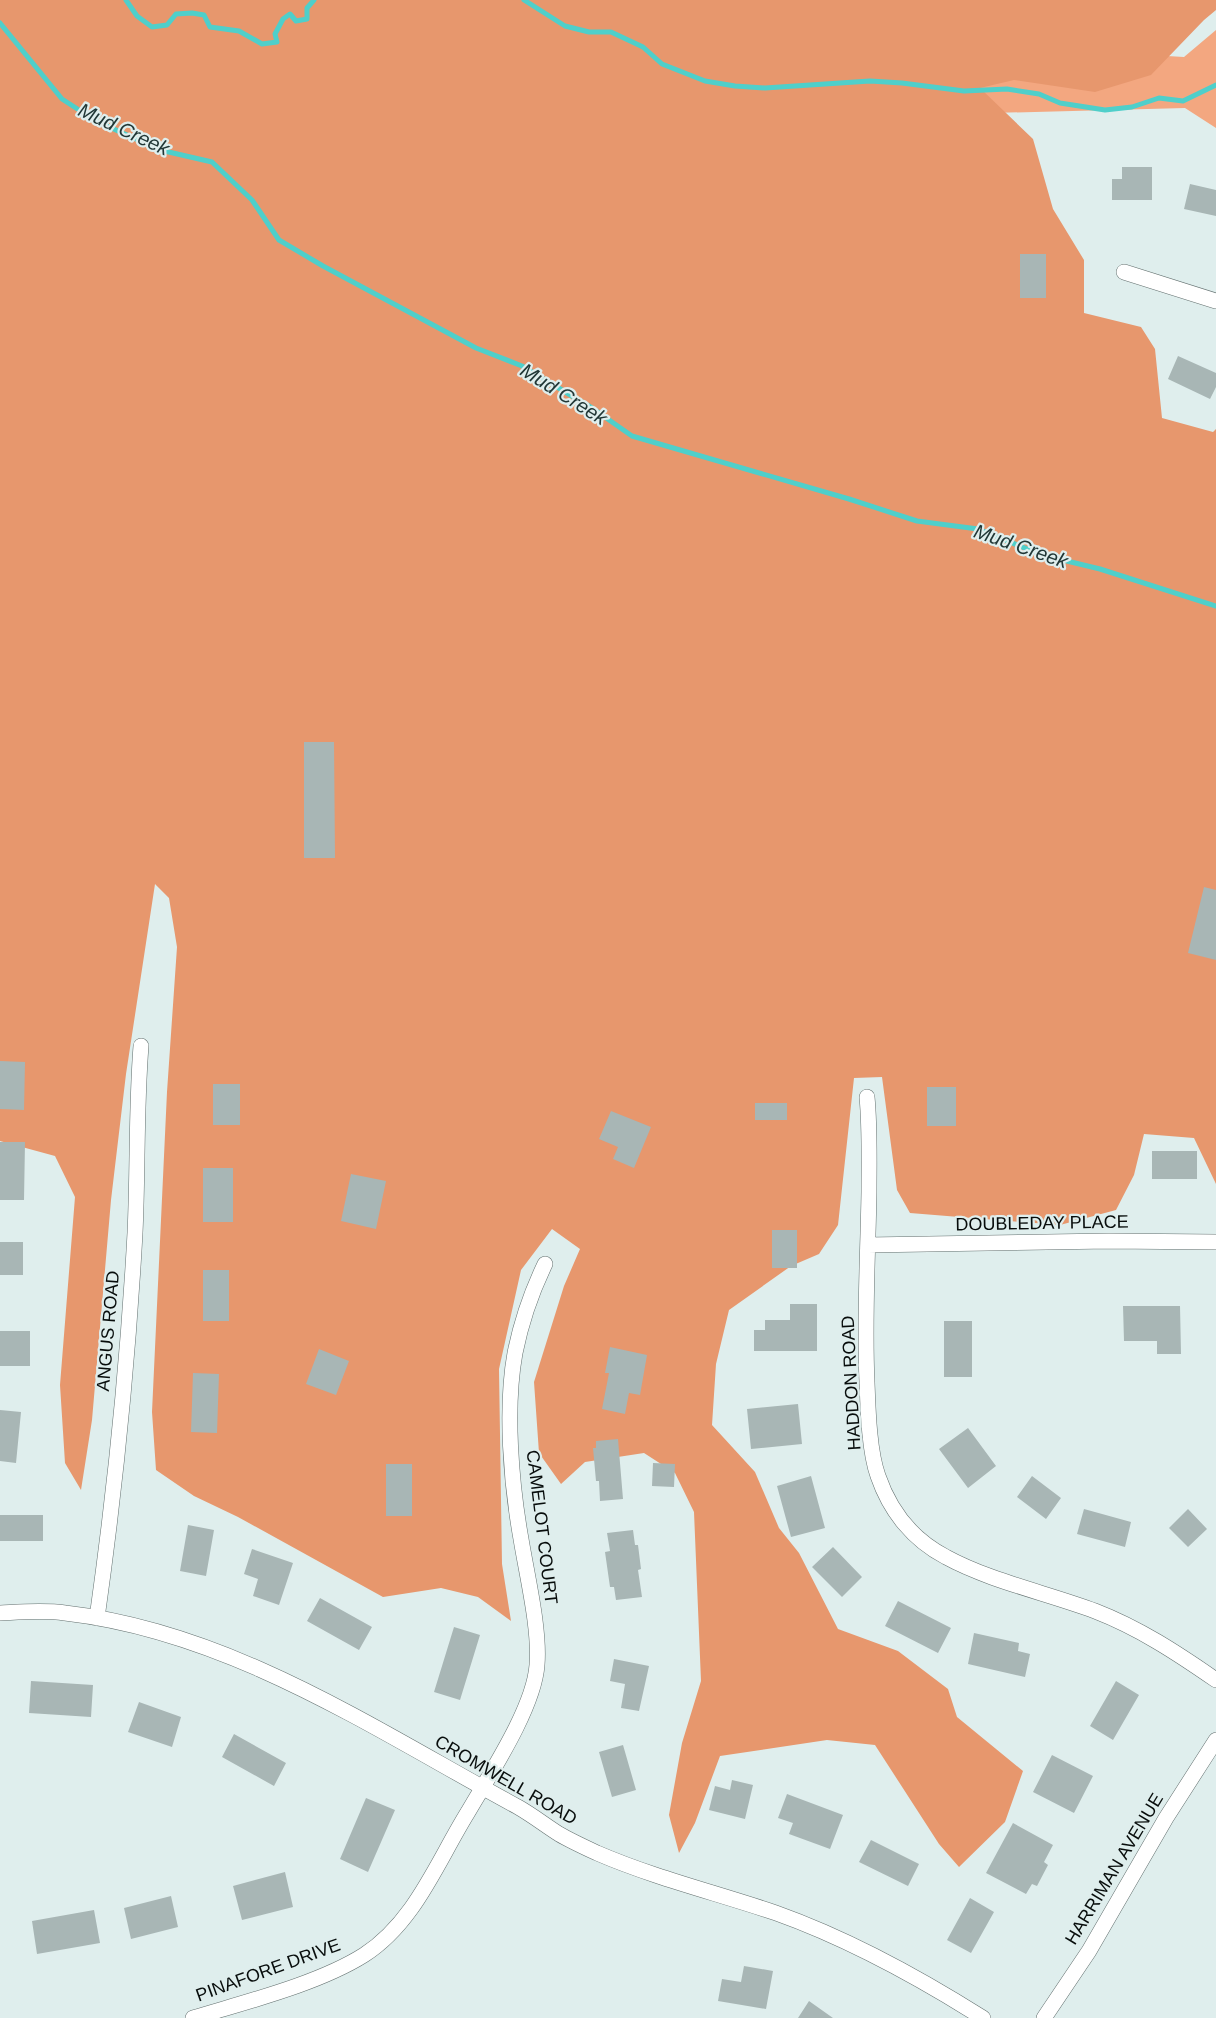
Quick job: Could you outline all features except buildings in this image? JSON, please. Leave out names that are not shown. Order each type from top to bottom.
[{"type":"street","points":[[1124,272],[1216,302]]},
{"type":"street","name":"ANGUS ROAD","points":[[97,1618],[109,1533],[126,1354],[135,1232],[141,1046]]},
{"type":"street","name":"HADDON ROAD","points":[[867,1097],[869,1149],[865,1343],[871,1434],[877,1474],[896,1514],[919,1540],[946,1558],[979,1572],[1125,1623],[1148,1634],[1216,1680]]},
{"type":"street","name":"DOUBLEDAY PLACE","points":[[868,1245],[1109,1241],[1216,1242]]},
{"type":"street","name":"CAMELOT COURT","points":[[483,1788],[522,1715],[530,1695],[537,1664],[535,1632],[512,1469],[512,1385],[515,1352],[545,1264]]},
{"type":"street","name":"CROMWELL ROAD","points":[[0,1613],[62,1612],[97,1618],[139,1627],[238,1660],[343,1711],[523,1810],[561,1835],[598,1853],[663,1877],[776,1913],[833,1935],[893,1966],[983,2018]]},
{"type":"street","name":"HARRIMAN AVENUE","points":[[1044,2018],[1089,1951],[1166,1818],[1216,1740]]},
{"type":"street","name":"PINAFORE DRIVE","points":[[192,2018],[315,1978],[340,1968],[377,1945],[392,1932],[420,1896],[483,1788]]},
{"type":"shaded area","points":[[0,0],[1216,0],[1216,10],[1151,75],[1095,92],[1014,80],[980,88],[1033,139],[1053,209],[1084,260],[1084,313],[1141,327],[1155,349],[1162,418],[1213,432],[1216,429],[1216,1184],[1194,1138],[1144,1134],[1134,1175],[1116,1210],[1060,1225],[910,1213],[897,1190],[882,1077],[854,1078],[838,1225],[819,1254],[791,1266],[729,1310],[716,1364],[712,1425],[755,1472],[779,1528],[799,1553],[838,1629],[898,1651],[948,1689],[957,1717],[1023,1771],[1005,1822],[959,1867],[939,1844],[875,1745],[827,1740],[720,1756],[695,1823],[679,1853],[669,1815],[682,1743],[701,1681],[694,1512],[675,1473],[644,1453],[585,1462],[561,1484],[539,1453],[534,1382],[564,1286],[580,1249],[552,1229],[521,1270],[499,1369],[502,1564],[511,1621],[478,1597],[441,1588],[383,1597],[238,1517],[194,1496],[156,1470],[152,1412],[167,1092],[177,947],[169,898],[155,884],[126,1074],[111,1200],[92,1420],[81,1490],[65,1463],[60,1385],[75,1197],[55,1156],[0,1141]]},
{"type":"shaded area","points":[[1216,30],[1216,128],[1185,108],[917,115],[917,41],[1184,57]]},
{"type":"waterway","points":[[126,0],[137,16],[152,27],[167,25],[176,14],[192,13],[204,15],[210,27],[239,31],[262,44],[277,42],[275,34],[283,19],[290,14],[296,21],[307,19],[307,8],[314,0]]},
{"type":"waterway","points":[[524,0],[565,26],[589,32],[611,32],[643,47],[662,64],[705,81],[735,86],[765,88],[870,81],[964,91],[1007,89],[1039,94],[1060,103],[1105,110],[1132,107],[1159,98],[1183,101],[1216,85]]},
{"type":"waterway","name":"Mud Creek","points":[[0,23],[62,99],[96,121],[160,150],[212,162],[252,200],[279,240],[476,348],[522,366],[592,408],[632,436],[917,521],[978,529],[1042,555],[1100,569],[1216,606]]}]
